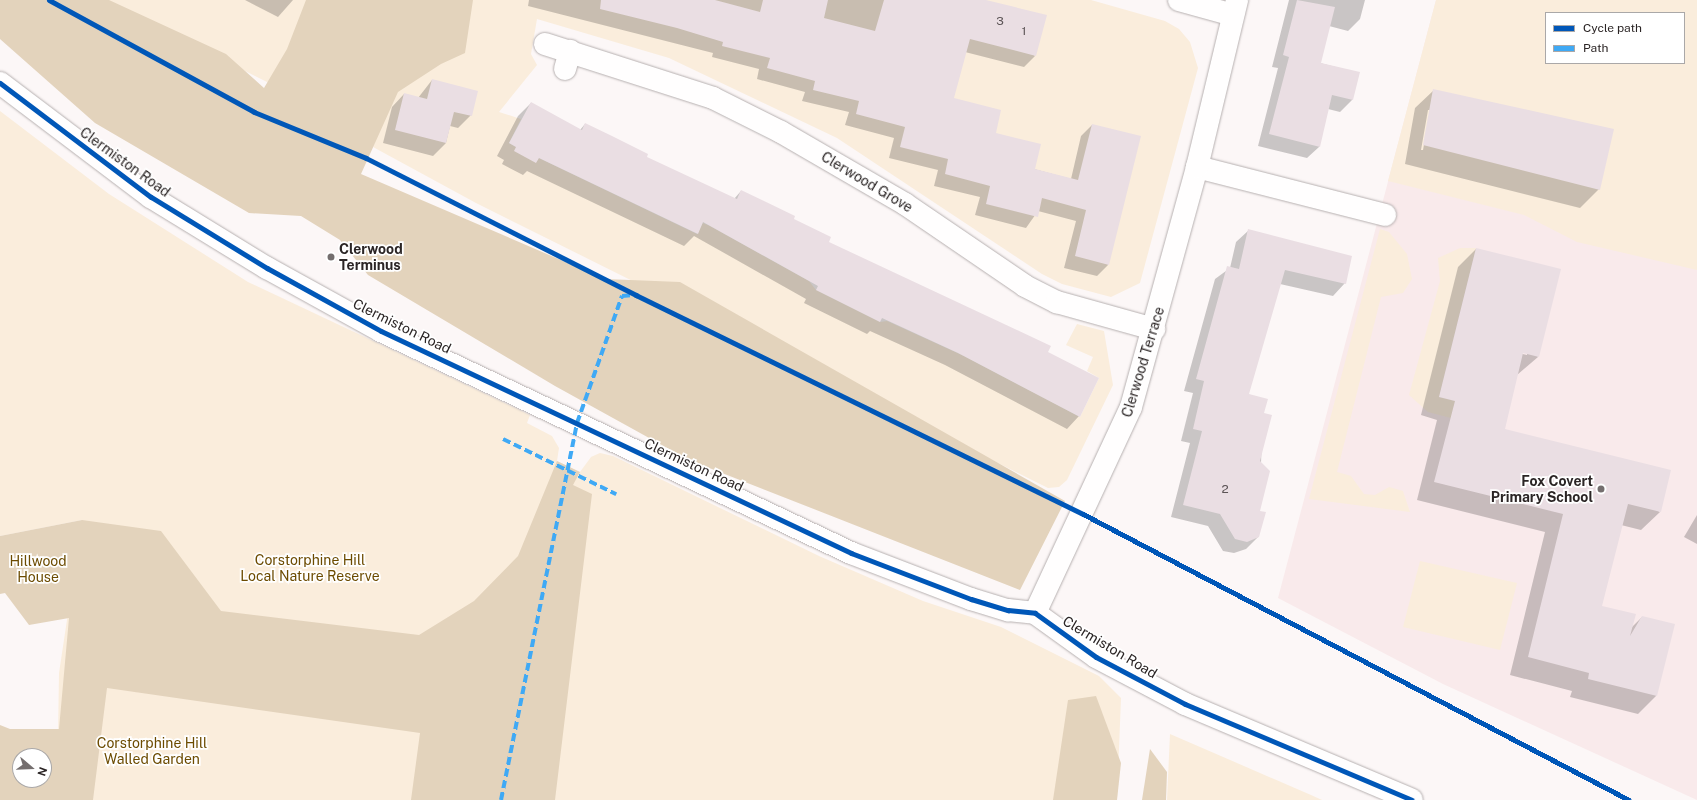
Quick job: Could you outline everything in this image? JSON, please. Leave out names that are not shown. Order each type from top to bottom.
[{"type":"street","points":[[1179,0],[1235,8]]},
{"type":"street","name":"Clerwood Terrace","points":[[1035,613],[1131,407],[1154,329],[1197,167],[1235,8]]},
{"type":"street","name":"Clerwood Grove","points":[[545,44],[567,60],[713,98],[781,132],[905,204],[1025,286],[1057,302],[1154,329]]},
{"type":"street","name":"Clermiston Road","points":[[0,82],[151,198],[267,268],[381,331],[851,553],[971,598],[1008,610],[1035,613],[1085,650],[1185,704],[1412,800]]},
{"type":"street","points":[[1197,167],[1385,215]]},
{"type":"shaded area","points":[[1436,0],[1697,0],[1697,800],[1443,684],[1278,598]]},
{"type":"green space","points":[[0,0],[109,0],[226,54],[264,88],[287,49],[306,0],[473,0],[465,53],[441,64],[398,92],[361,174],[605,279],[680,282],[1065,501],[1020,590],[689,460],[555,386],[368,275],[340,240],[301,216],[249,213],[95,123],[0,39]]},
{"type":"green space","points":[[104,0],[363,0],[305,75],[267,82]]},
{"type":"green space","points":[[376,0],[1091,0],[1165,21],[1179,29],[1190,42],[1198,68],[1140,283],[1111,297],[1062,284],[1042,274],[837,138],[669,58],[537,19],[531,54],[537,65],[499,112],[521,119],[509,143],[516,147],[697,234],[703,223],[710,226],[809,281],[816,290],[880,322],[887,321],[964,356],[1080,417],[1099,378],[1087,371],[1093,357],[1066,345],[1077,324],[1104,331],[1113,385],[1067,480],[1059,487],[1048,488],[476,203],[373,147],[417,28]]},
{"type":"green space","points":[[1436,0],[1697,0],[1697,270],[1577,242],[1524,215],[1388,181]]},
{"type":"green space","name":"Corstorphine Hill Local Nature Reserve","points":[[0,111],[109,194],[248,282],[530,415],[527,423],[552,436],[559,448],[557,461],[580,472],[591,457],[600,453],[613,456],[819,556],[923,601],[1001,627],[1099,676],[1121,698],[1117,800],[57,800],[59,673],[82,520],[0,536]]},
{"type":"green space","points":[[1380,229],[1389,232],[1407,254],[1412,279],[1403,293],[1381,297],[1337,472],[1351,476],[1364,494],[1375,495],[1389,487],[1403,491],[1410,512],[1309,499]]},
{"type":"green space","points":[[1460,248],[1476,248],[1439,397],[1455,401],[1451,418],[1428,412],[1409,395],[1440,281],[1438,258]]},
{"type":"green space","name":"Hillwood House","points":[[557,461],[580,472],[573,485],[592,494],[555,800],[411,800],[420,733],[107,688],[93,800],[0,800],[0,725],[10,729],[59,729],[69,618],[29,625],[5,593],[0,594],[0,536],[82,520],[161,531],[221,611],[419,635],[474,601],[518,556]]},
{"type":"green space","points":[[1420,561],[1517,583],[1500,650],[1403,627]]},
{"type":"green space","points":[[1096,696],[1121,763],[1117,800],[1053,800],[1068,700]]},
{"type":"green space","points":[[1170,734],[1311,795],[1322,800],[1167,800]]},
{"type":"green space","points":[[1150,749],[1167,772],[1166,800],[1142,800]]},
{"type":"building","points":[[601,0],[715,0],[760,12],[763,0],[828,0],[824,18],[875,31],[884,0],[986,0],[1047,15],[1036,56],[970,39],[954,98],[1001,110],[996,133],[1041,144],[1035,169],[1078,180],[1092,124],[1141,136],[1109,265],[1075,256],[1086,210],[1042,198],[1038,217],[986,204],[990,186],[945,174],[948,159],[900,147],[905,127],[856,114],[859,101],[813,90],[815,81],[767,68],[770,58],[722,46],[723,42],[677,28],[600,9]]},
{"type":"building","points":[[1297,0],[1335,7],[1321,63],[1360,72],[1353,100],[1332,95],[1320,147],[1269,134],[1289,57],[1283,55]]},
{"type":"building","points":[[432,79],[478,91],[472,116],[454,112],[446,143],[395,130],[404,93],[427,99]]},
{"type":"building","points":[[1433,89],[1614,129],[1600,190],[1423,145]]},
{"type":"building","points":[[531,102],[582,130],[585,123],[648,154],[647,157],[737,199],[741,190],[795,216],[794,219],[831,237],[829,242],[1051,346],[1048,352],[1099,378],[1080,417],[958,353],[882,318],[880,322],[816,290],[818,286],[703,222],[698,234],[539,158],[536,163],[514,151],[516,147],[509,143]]},
{"type":"building","points":[[1248,229],[1352,256],[1346,284],[1285,270],[1249,394],[1268,399],[1264,413],[1272,415],[1260,461],[1270,471],[1260,511],[1266,512],[1259,537],[1247,542],[1235,539],[1220,514],[1183,505],[1202,431],[1193,429],[1204,381],[1196,379],[1227,266],[1239,269]]},
{"type":"building","points":[[1476,248],[1561,269],[1539,357],[1523,353],[1505,429],[1671,470],[1661,512],[1628,504],[1602,606],[1636,614],[1630,636],[1642,616],[1675,624],[1657,696],[1588,679],[1589,673],[1528,657],[1563,514],[1434,482],[1455,401],[1439,397]]},
{"type":"marked path","points":[[501,800],[577,423],[622,296],[634,295]]},
{"type":"marked path","points":[[503,439],[616,494]]},
{"type":"cycle path","points":[[49,0],[254,112],[366,158],[636,295],[1083,514],[1629,800]]},
{"type":"cycle path","points":[[0,83],[151,197],[267,268],[381,331],[851,553],[971,599],[1008,610],[1035,613],[1096,657],[1185,704],[1412,800]]},
{"type":"place","name":"Clerwood Terminus","points":[[331,257]]},
{"type":"place","name":"Fox Covert Primary School","points":[[1601,489]]},
{"type":"park label","name":"Corstorphine Hill Walled Garden","points":[[152,752]]}]
